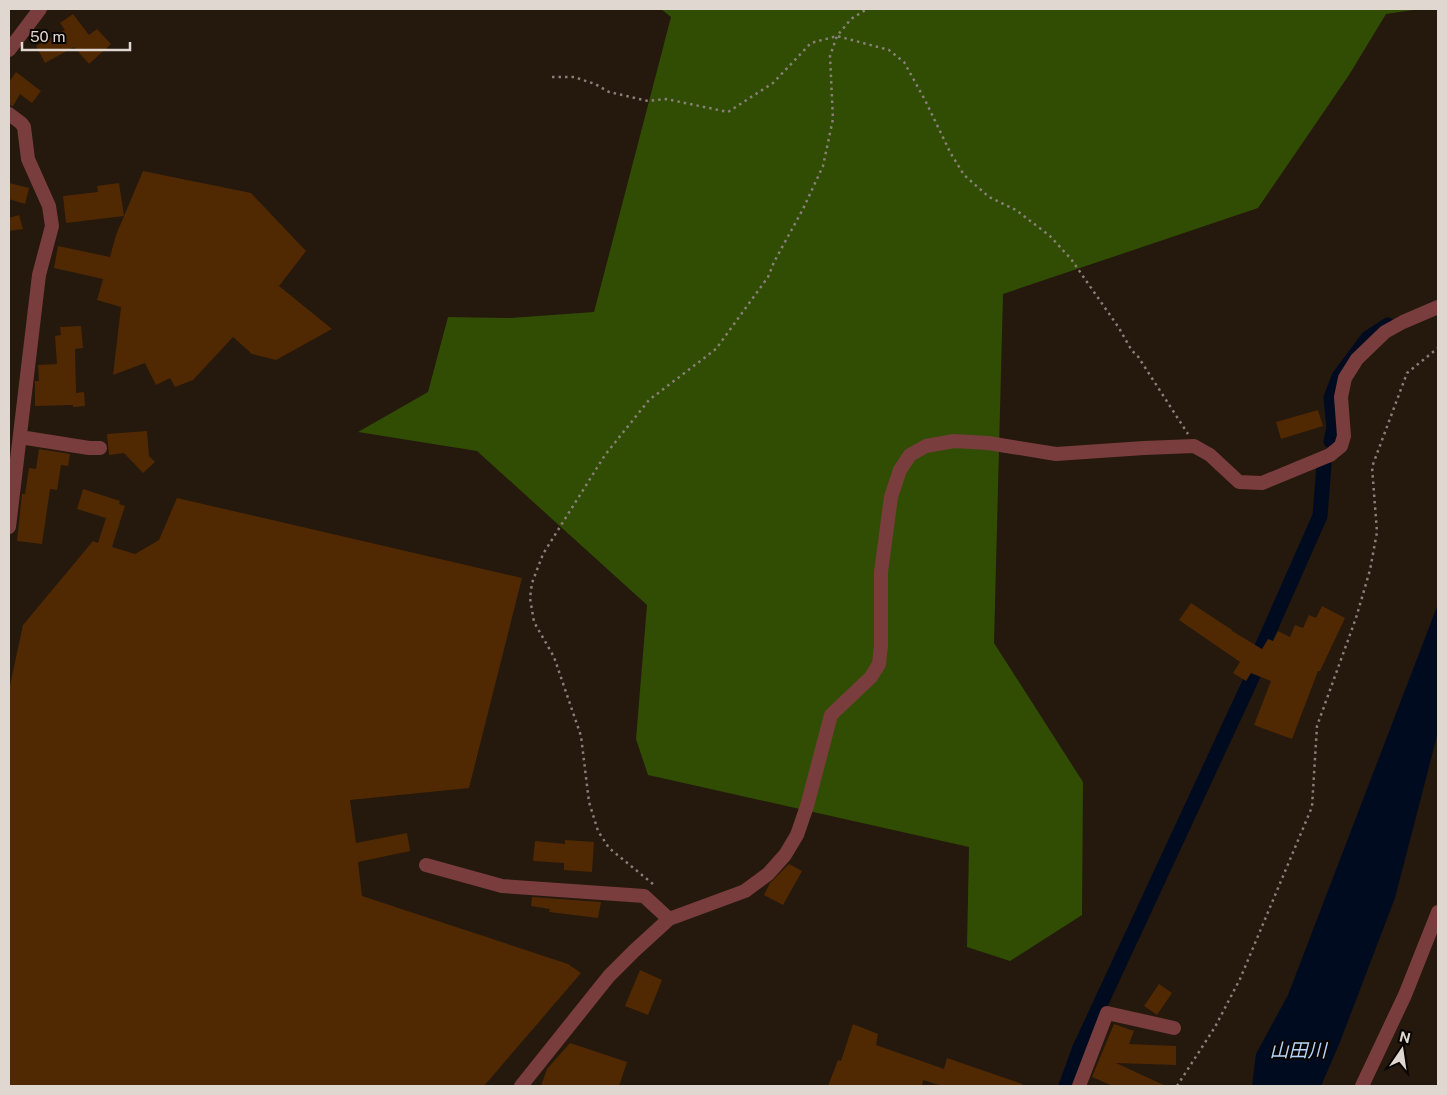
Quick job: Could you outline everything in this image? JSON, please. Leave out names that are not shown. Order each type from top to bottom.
[{"type":"street","points":[[9,50],[40,9]]},
{"type":"street","points":[[9,114],[21,123],[24,128],[28,160],[49,206],[52,226],[39,275],[9,527]]},
{"type":"street","points":[[521,1086],[609,976],[669,919],[744,891],[768,874],[785,855],[796,835],[806,806],[830,715],[871,677],[878,664],[881,646],[881,572],[891,497],[900,470],[910,456],[926,446],[954,441],[988,443],[1056,454],[1194,446],[1210,455],[1240,482],[1262,484],[1330,455],[1341,446],[1344,436],[1341,397],[1345,378],[1357,359],[1385,332],[1438,307]]},
{"type":"street","points":[[20,438],[100,448]]},
{"type":"street","points":[[426,865],[502,886],[644,896],[669,919]]},
{"type":"street","points":[[1362,1086],[1405,995],[1438,912]]},
{"type":"street","points":[[1078,1086],[1107,1012],[1174,1028]]},
{"type":"path","points":[[656,887],[609,848],[598,831],[589,802],[581,736],[554,657],[534,622],[530,598],[532,583],[543,554],[604,455],[649,400],[716,349],[768,277],[823,166],[834,119],[830,56],[837,36],[851,20],[867,9]]},
{"type":"path","points":[[552,78],[574,77],[595,84],[609,92],[648,101],[666,99],[728,112],[773,83],[811,43],[837,36],[889,50],[904,62],[950,152],[964,175],[989,197],[1016,210],[1050,236],[1071,259],[1119,328],[1132,351],[1137,355],[1183,425],[1194,446]]},
{"type":"path","points":[[1177,1086],[1215,1027],[1240,980],[1312,807],[1317,726],[1356,618],[1370,570],[1377,532],[1372,467],[1407,373],[1438,348]]},
{"type":"green space","points":[[661,9],[1420,9],[1386,14],[1349,75],[1258,208],[1003,294],[994,643],[1083,782],[1082,915],[1010,961],[967,947],[969,847],[648,775],[636,739],[647,605],[477,451],[358,432],[428,392],[448,317],[510,318],[594,312],[671,17]]},
{"type":"water","name":"山田川","points":[[1438,604],[1438,732],[1395,898],[1340,1042],[1321,1086],[1252,1086],[1256,1054],[1288,995]]},
{"type":"building","points":[[73,14],[89,35],[97,29],[111,44],[89,64],[74,47],[45,63],[36,46],[65,30],[60,23]]},
{"type":"building","points":[[16,72],[41,91],[32,103],[20,94],[13,106],[9,105],[9,82]]},
{"type":"building","points":[[143,171],[251,193],[306,251],[279,286],[332,329],[276,360],[252,354],[233,337],[193,380],[175,387],[170,378],[156,385],[145,363],[113,375],[121,307],[97,300],[103,279],[54,268],[58,246],[110,257],[116,235]]},
{"type":"building","points":[[9,183],[29,188],[25,204],[9,199]]},
{"type":"building","points":[[119,183],[124,216],[66,223],[63,196],[98,192],[97,186]]},
{"type":"building","points":[[19,215],[23,229],[9,231],[9,218]]},
{"type":"building","points":[[81,326],[83,348],[75,349],[76,393],[84,392],[85,406],[35,406],[35,381],[39,381],[38,365],[57,364],[55,336],[61,335],[60,327]]},
{"type":"building","points":[[1318,410],[1323,426],[1281,439],[1276,422]]},
{"type":"building","points":[[147,431],[149,456],[155,462],[143,473],[124,453],[109,455],[107,434]]},
{"type":"building","points":[[39,449],[70,454],[68,466],[61,465],[57,490],[50,489],[42,544],[17,541],[22,494],[25,494],[29,468],[36,469]]},
{"type":"building","points":[[83,489],[120,501],[119,504],[125,506],[112,547],[135,554],[159,540],[177,498],[522,578],[469,788],[350,800],[356,843],[407,833],[410,851],[358,862],[362,896],[568,964],[581,973],[484,1086],[9,1086],[9,690],[23,625],[93,541],[98,543],[106,518],[77,509]]},
{"type":"building","points":[[1191,603],[1262,649],[1268,639],[1273,641],[1278,631],[1290,637],[1295,625],[1303,628],[1309,615],[1316,618],[1322,606],[1345,618],[1320,671],[1318,671],[1292,739],[1254,725],[1271,681],[1251,673],[1246,681],[1233,673],[1240,662],[1179,620]]},
{"type":"building","points":[[565,840],[594,842],[592,872],[564,870],[564,863],[533,861],[535,841],[565,844]]},
{"type":"building","points":[[789,864],[802,871],[783,905],[764,895],[770,883]]},
{"type":"building","points":[[532,897],[601,902],[598,918],[549,912],[550,909],[531,906]]},
{"type":"building","points":[[640,970],[662,980],[648,1015],[625,1006]]},
{"type":"building","points":[[1159,984],[1172,993],[1157,1015],[1144,1006]]},
{"type":"building","points":[[853,1024],[878,1034],[876,1045],[944,1069],[947,1058],[1022,1084],[1022,1086],[942,1086],[923,1080],[922,1086],[828,1086],[838,1060],[841,1061]]},
{"type":"building","points":[[1114,1024],[1134,1031],[1129,1044],[1176,1046],[1176,1065],[1116,1063],[1166,1086],[1113,1086],[1092,1077]]},
{"type":"building","points":[[570,1043],[627,1062],[619,1086],[541,1086],[547,1069]]},
{"type":"waterway","points":[[1331,441],[1334,428],[1331,398],[1339,377],[1368,338],[1388,325]]},
{"type":"waterway","points":[[1066,1086],[1079,1050],[1250,682],[1260,659],[1262,647],[1320,516],[1324,465]]}]
